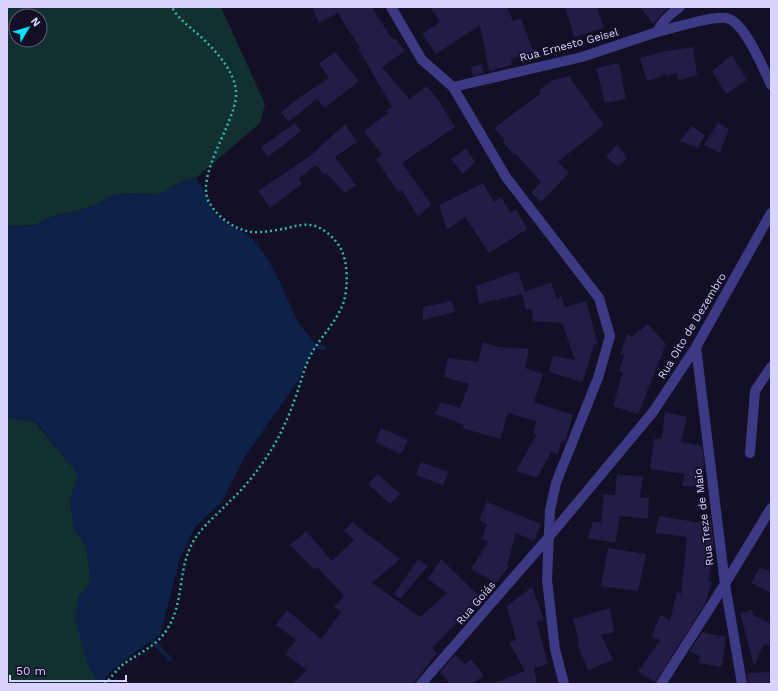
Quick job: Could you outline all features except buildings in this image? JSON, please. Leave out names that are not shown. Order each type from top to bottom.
[{"type":"street","points":[[391,7],[422,60],[453,87],[506,177],[599,298],[610,336],[598,378],[556,482],[550,510],[547,580],[555,649],[564,684]]},
{"type":"street","points":[[657,32],[662,23],[680,7]]},
{"type":"street","name":"Rua Ernesto Geisel","points":[[453,87],[582,57],[657,32],[712,18],[727,18],[738,25],[753,46],[771,85]]},
{"type":"street","name":"Rua Oito de Dezembro","points":[[548,538],[653,412],[696,347],[771,213]]},
{"type":"street","name":"Rua Treze de Maio","points":[[696,347],[725,584],[742,684]]},
{"type":"street","points":[[750,453],[755,391],[771,367]]},
{"type":"street","points":[[661,684],[725,584],[771,508]]},
{"type":"street","name":"Rua Goiás","points":[[421,684],[548,538]]},
{"type":"path","points":[[105,684],[120,667],[137,656],[164,634],[171,623],[180,597],[185,562],[193,542],[200,531],[244,486],[274,447],[285,426],[311,355],[338,315],[344,301],[347,284],[342,250],[328,234],[318,227],[300,225],[260,232],[250,232],[239,228],[226,220],[215,211],[207,199],[206,188],[210,168],[235,104],[236,92],[232,78],[222,60],[208,43],[180,20],[172,7]]},
{"type":"green space","points":[[7,7],[221,7],[265,104],[260,123],[196,178],[179,183],[158,195],[131,193],[112,196],[98,204],[54,216],[35,225],[7,227]]},
{"type":"green space","points":[[11,418],[35,422],[79,476],[70,500],[74,528],[86,547],[91,582],[78,598],[99,683],[105,677],[105,684],[7,684],[7,419]]},
{"type":"water","points":[[196,178],[205,192],[213,212],[225,222],[251,238],[261,250],[274,270],[298,322],[315,344],[297,382],[244,458],[221,503],[195,527],[180,558],[160,635],[120,664],[99,684],[88,666],[75,619],[78,598],[91,582],[86,547],[74,528],[70,499],[78,476],[36,422],[11,418],[7,419],[7,227],[35,225],[54,216],[98,204],[112,196],[131,193],[158,195],[179,183]]},
{"type":"waterway","points":[[310,346],[324,348]]},
{"type":"waterway","points":[[148,636],[170,659]]}]
